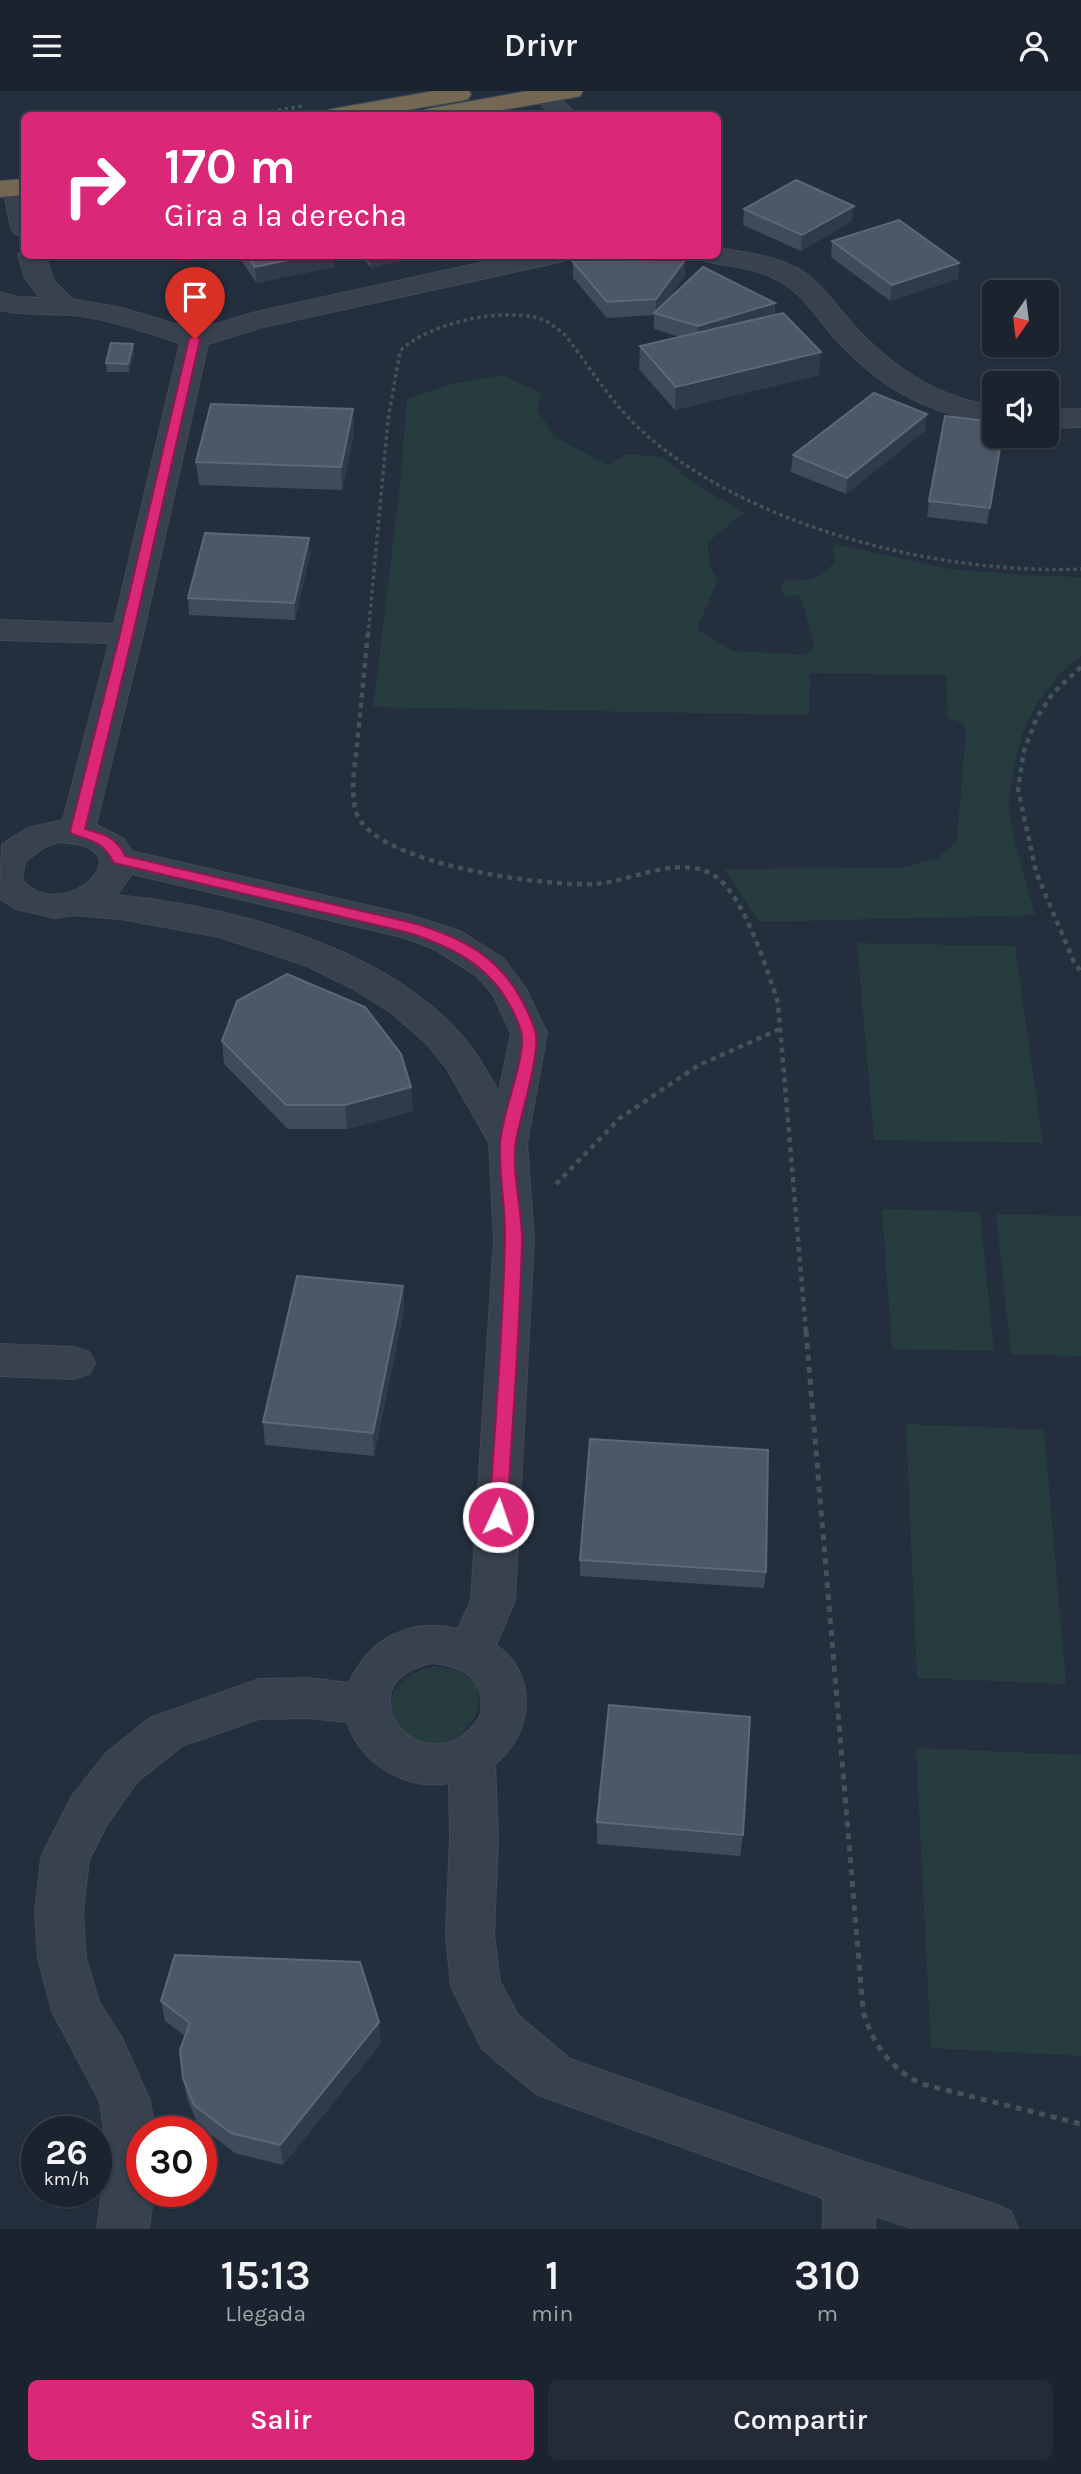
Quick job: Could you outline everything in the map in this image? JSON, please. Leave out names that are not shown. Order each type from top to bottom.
[{"type":"highway","points":[[377,112],[482,104],[570,91]]},
{"type":"highway","points":[[446,112],[482,104]]},
{"type":"street","points":[[545,95],[561,112]]},
{"type":"street","points":[[13,180],[21,215]]},
{"type":"street","points":[[721,257],[786,273],[804,285],[865,356],[894,380],[923,397],[982,413]]},
{"type":"street","points":[[32,259],[34,271],[44,289],[64,306]]},
{"type":"street","points":[[0,300],[28,309],[64,306],[121,317],[195,339],[256,320],[537,259]]},
{"type":"street","points":[[77,831],[127,634],[195,339]]},
{"type":"street","points":[[1059,419],[1081,418]]},
{"type":"street","points":[[0,630],[127,634]]},
{"type":"street","points":[[76,904],[104,891],[119,870],[115,849],[106,840],[77,831],[58,831],[24,842],[12,852],[5,864],[4,876],[9,887],[20,897],[32,902],[53,906],[126,906],[231,929],[276,942],[360,976],[401,1000],[440,1035],[459,1058],[508,1143]]},
{"type":"street","points":[[119,860],[409,927],[447,940],[490,967],[507,987],[529,1034],[508,1143],[514,1238],[493,1600],[471,1652]]},
{"type":"street","points":[[0,1360],[74,1363]]},
{"type":"street","points":[[432,1644],[453,1645],[471,1652],[490,1665],[502,1682],[506,1702],[503,1722],[490,1741],[472,1755],[453,1763],[431,1765],[391,1753],[377,1739],[369,1723],[366,1705],[369,1686],[378,1671],[393,1657],[412,1648],[432,1644]]},
{"type":"street","points":[[123,2229],[133,2154],[125,2101],[103,2053],[77,2011],[62,1958],[59,1912],[65,1858],[89,1811],[122,1767],[166,1732],[259,1699],[309,1698],[366,1705]]},
{"type":"street","points":[[472,1755],[474,1839],[470,1936],[476,1986],[500,2032],[554,2077],[849,2206],[992,2229]]},
{"type":"path","points":[[1081,569],[991,566],[913,554],[840,537],[775,515],[721,488],[679,461],[640,428],[565,335],[539,318],[508,315],[458,323],[421,333],[407,341],[400,351],[388,420],[353,790],[354,808],[363,826],[384,843],[413,856],[546,881],[596,884],[680,869],[709,873],[732,895],[772,980],[778,1003],[865,2021],[869,2033],[897,2069],[922,2084],[1081,2124]]},
{"type":"path","points":[[1081,667],[1053,693],[1036,719],[1024,751],[1018,789],[1037,872],[1074,962],[1081,972]]},
{"type":"path","points":[[514,1238],[567,1170],[620,1118],[699,1065],[780,1029]]},
{"type":"green space","points":[[502,375],[541,393],[537,409],[555,437],[608,465],[627,454],[662,457],[691,481],[744,513],[708,542],[709,563],[717,581],[697,629],[733,651],[805,655],[814,645],[800,595],[785,596],[781,588],[786,580],[812,578],[823,573],[834,563],[834,544],[950,569],[1081,577],[1081,656],[1054,681],[1034,710],[1020,742],[1010,795],[1009,811],[1014,838],[1035,915],[759,922],[724,869],[899,868],[936,859],[957,841],[966,730],[962,723],[948,718],[946,675],[810,673],[809,715],[373,707],[400,486],[407,399],[450,384]]},
{"type":"green space","points":[[857,943],[1015,946],[1043,1143],[874,1140]]},
{"type":"green space","points":[[882,1209],[980,1212],[994,1351],[892,1349]]},
{"type":"green space","points":[[996,1214],[1081,1216],[1081,1356],[1011,1354]]},
{"type":"green space","points":[[906,1424],[1044,1430],[1066,1684],[917,1678]]},
{"type":"green space","points":[[434,1666],[463,1674],[477,1688],[479,1705],[471,1722],[457,1736],[438,1743],[418,1741],[399,1726],[391,1705],[392,1695],[397,1687],[414,1674]]},
{"type":"green space","points":[[916,1748],[1081,1755],[1081,2056],[931,2048]]},
{"type":"building","points":[[796,180],[854,206],[802,235],[744,209]]},
{"type":"building","points":[[899,220],[959,263],[892,285],[832,241]]},
{"type":"building","points":[[250,259],[294,259],[255,267]]},
{"type":"building","points":[[685,260],[656,299],[607,302],[573,262]]},
{"type":"building","points":[[703,267],[775,303],[698,326],[654,313]]},
{"type":"building","points":[[783,313],[821,352],[676,387],[640,346]]},
{"type":"building","points":[[111,343],[133,344],[128,364],[106,363]]},
{"type":"building","points":[[874,393],[927,414],[847,478],[793,455]]},
{"type":"building","points":[[211,404],[353,409],[341,467],[196,462]]},
{"type":"building","points":[[945,416],[982,421],[982,448],[1000,448],[990,508],[929,501]]},
{"type":"building","points":[[205,533],[309,538],[294,603],[188,598]]},
{"type":"building","points":[[287,974],[365,1007],[401,1054],[411,1087],[345,1105],[286,1105],[222,1041],[237,1001]]},
{"type":"building","points":[[297,1276],[403,1286],[373,1433],[263,1422]]},
{"type":"building","points":[[590,1439],[768,1450],[766,1572],[580,1560]]},
{"type":"building","points":[[609,1705],[750,1717],[743,1835],[597,1822]]},
{"type":"building","points":[[175,1955],[360,1962],[379,2022],[280,2145],[231,2133],[217,2122],[217,2116],[209,2116],[194,2105],[183,2078],[180,2050],[190,2023],[161,2001]]},
{"type":"route","points":[[195,339],[127,634],[77,831],[106,840],[115,849],[119,860],[409,927],[447,940],[490,967],[507,987],[529,1034],[508,1143],[514,1238],[498,1517]]}]
